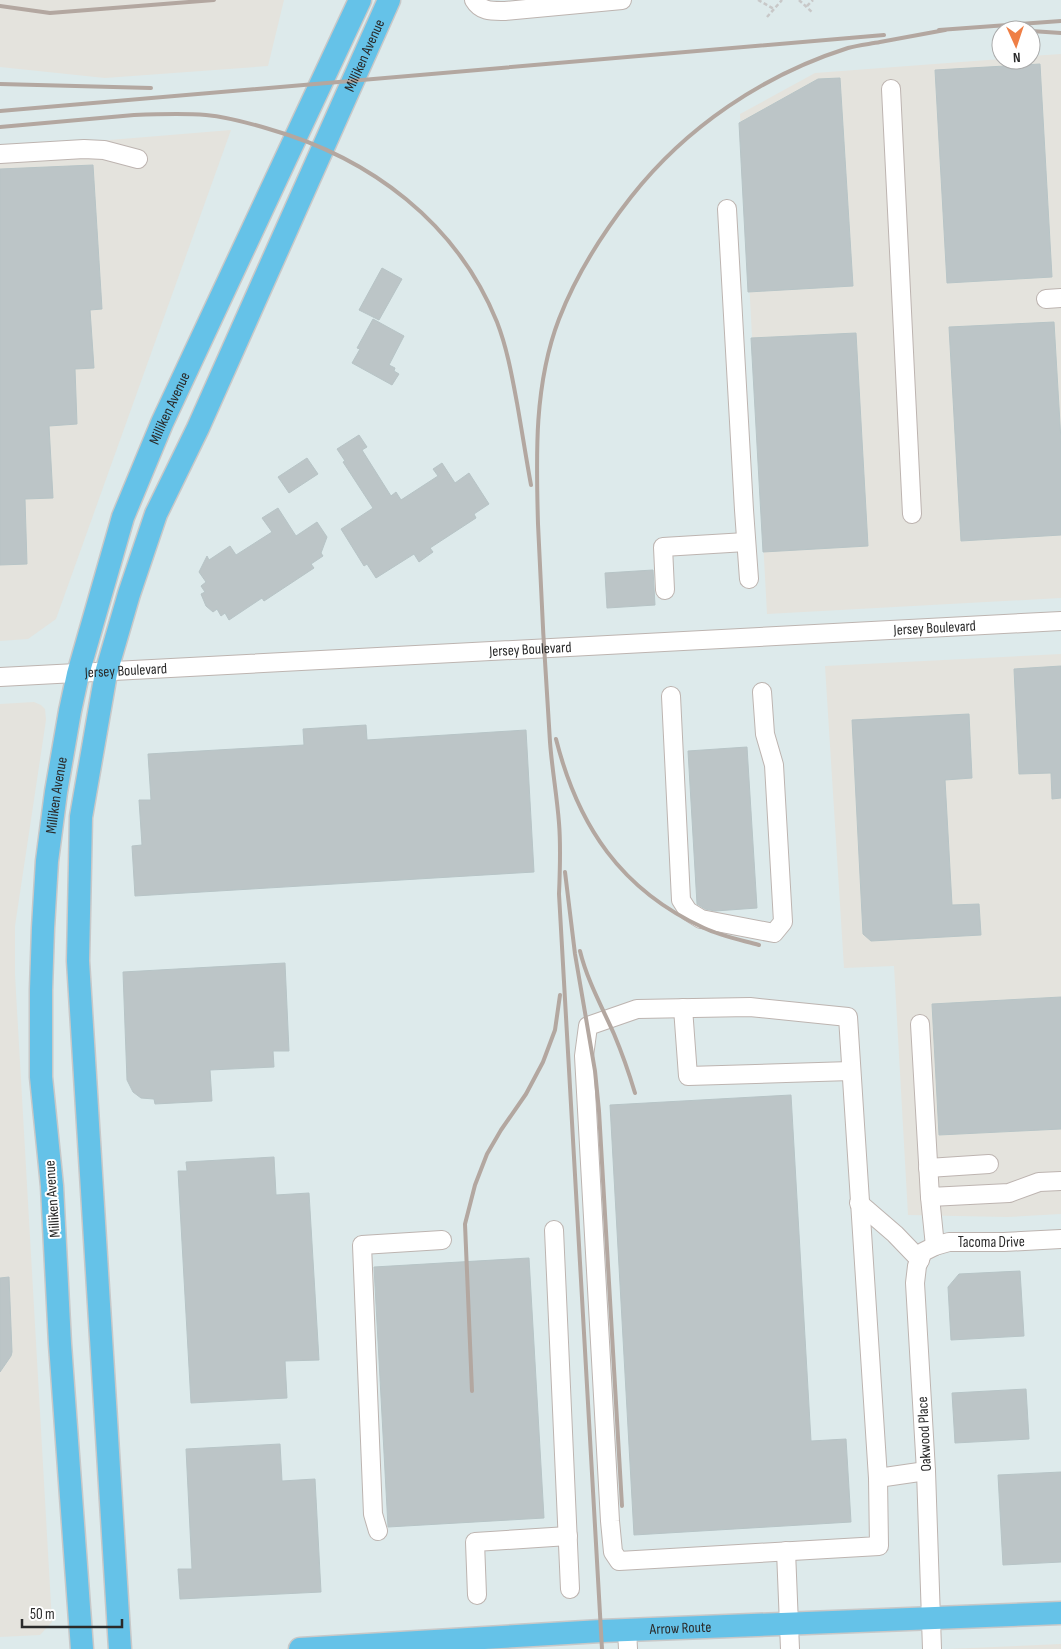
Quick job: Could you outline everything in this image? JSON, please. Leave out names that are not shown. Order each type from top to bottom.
[{"type":"main road","name":"Milliken Avenue","points":[[82,1649],[60,1344],[52,1186],[42,1077],[41,1000],[43,928],[47,861],[56,792],[78,674],[126,508],[162,423],[360,0]]},
{"type":"main road","name":"Milliken Avenue","points":[[120,1649],[78,961],[81,818],[106,673],[129,594],[156,514],[198,428],[390,0]]},
{"type":"main road","name":"Arrow Route","points":[[300,1649],[628,1640],[790,1623],[1061,1613]]},
{"type":"street","points":[[474,0],[477,5],[487,10],[622,0]]},
{"type":"street","points":[[891,89],[912,514]]},
{"type":"street","points":[[0,154],[84,149],[104,150],[138,159]]},
{"type":"street","points":[[727,209],[739,319],[746,542],[749,579]]},
{"type":"street","points":[[665,590],[663,547],[746,542]]},
{"type":"street","name":"Jersey Boulevard","points":[[0,678],[1061,621]]},
{"type":"street","points":[[671,696],[681,900],[688,911],[701,919],[774,933],[784,922],[774,765],[766,734],[762,692]]},
{"type":"street","points":[[750,1007],[848,1017],[851,1071],[878,1478],[879,1546],[619,1561],[613,1552],[609,1511],[585,1066],[588,1026],[637,1009],[750,1007]]},
{"type":"street","points":[[683,1008],[688,1076],[851,1071]]},
{"type":"street","name":"Oakwood Place","points":[[920,1024],[930,1197],[926,1252],[917,1266],[915,1283],[926,1471],[932,1649]]},
{"type":"street","points":[[928,1168],[989,1164]]},
{"type":"street","points":[[930,1197],[1009,1193],[1039,1182],[1061,1181]]},
{"type":"street","points":[[859,1203],[894,1234],[926,1252]]},
{"type":"street","points":[[554,1230],[570,1589]]},
{"type":"street","name":"Tacoma Drive","points":[[926,1252],[949,1242],[1061,1239]]},
{"type":"street","points":[[378,1531],[374,1514],[362,1245],[442,1240]]},
{"type":"street","points":[[878,1478],[926,1471]]},
{"type":"street","points":[[477,1595],[475,1542],[568,1536]]},
{"type":"street","points":[[786,1551],[790,1649]]},
{"type":"path","points":[[758,0],[774,9]]},
{"type":"path","points":[[766,17],[782,0]]},
{"type":"path","points":[[799,0],[813,13]]},
{"type":"path","points":[[807,6],[812,0]]},
{"type":"shaded area","points":[[0,0],[284,0],[268,66],[105,78],[0,67]]},
{"type":"shaded area","points":[[1061,54],[1061,598],[767,614],[740,114],[815,73],[991,60],[991,70],[1041,70],[1041,55]]},
{"type":"shaded area","points":[[231,130],[56,619],[28,639],[0,641],[0,149]]},
{"type":"shaded area","points":[[1061,654],[1061,1214],[1007,1217],[908,1215],[894,966],[844,968],[825,666]]},
{"type":"shaded area","points":[[34,702],[45,709],[46,720],[15,926],[15,975],[52,1622],[40,1635],[0,1637],[0,704]]},
{"type":"shaded area","points":[[1061,1644],[1061,1649],[947,1649]]},
{"type":"building","points":[[991,67],[991,70],[1040,70],[1052,277],[947,283],[935,70]]},
{"type":"building","points":[[840,78],[853,286],[748,292],[739,123],[818,79]]},
{"type":"building","points":[[93,165],[102,309],[90,310],[94,368],[75,369],[77,424],[49,426],[53,498],[25,499],[27,564],[0,565],[0,169]]},
{"type":"building","points":[[382,268],[402,279],[379,320],[359,310]]},
{"type":"building","points":[[373,319],[404,336],[389,365],[395,368],[394,371],[399,374],[392,385],[352,363],[360,349],[357,348]]},
{"type":"building","points":[[1054,322],[1061,441],[1061,535],[961,541],[949,327]]},
{"type":"building","points":[[856,333],[868,546],[763,552],[751,338]]},
{"type":"building","points":[[359,435],[367,447],[362,450],[391,496],[396,492],[401,500],[438,476],[433,469],[442,463],[455,483],[469,473],[489,504],[474,514],[476,518],[430,548],[433,552],[419,562],[414,554],[376,578],[367,564],[364,566],[341,529],[373,508],[343,462],[345,461],[337,449]]},
{"type":"building","points":[[307,458],[318,474],[289,493],[278,477]]},
{"type":"building","points":[[278,508],[296,536],[317,522],[327,537],[321,553],[323,556],[311,564],[314,568],[264,601],[262,598],[229,620],[225,613],[221,616],[217,609],[213,612],[206,606],[201,594],[205,592],[201,586],[206,582],[199,572],[207,556],[209,560],[230,546],[236,555],[272,532],[262,518]]},
{"type":"building","points":[[653,570],[655,605],[607,608],[605,573]]},
{"type":"building","points":[[1061,666],[1061,798],[1052,799],[1051,773],[1019,774],[1014,669]]},
{"type":"building","points":[[969,714],[972,778],[945,780],[952,905],[979,904],[981,935],[871,941],[863,934],[852,720]]},
{"type":"building","points":[[366,725],[367,740],[526,730],[534,872],[135,896],[132,846],[142,845],[139,800],[151,800],[148,754],[304,745],[303,729]]},
{"type":"building","points":[[747,747],[757,908],[715,911],[705,909],[697,904],[688,751]]},
{"type":"building","points":[[285,963],[289,1051],[273,1051],[274,1067],[210,1070],[212,1101],[155,1104],[154,1099],[141,1098],[133,1092],[127,1080],[123,972]]},
{"type":"building","points":[[1061,997],[1061,1129],[939,1135],[932,1004]]},
{"type":"building","points":[[791,1095],[811,1441],[846,1439],[851,1522],[634,1535],[610,1105]]},
{"type":"building","points":[[274,1157],[276,1195],[309,1193],[319,1360],[285,1361],[287,1398],[191,1403],[178,1171],[187,1171],[186,1162]]},
{"type":"building","points":[[529,1258],[544,1518],[388,1527],[374,1267]]},
{"type":"building","points":[[1020,1271],[1024,1336],[951,1340],[948,1287],[959,1274]]},
{"type":"building","points":[[9,1277],[12,1352],[0,1372],[0,1278]]},
{"type":"building","points":[[1026,1389],[1029,1439],[955,1443],[952,1393]]},
{"type":"building","points":[[280,1444],[282,1481],[315,1479],[321,1592],[180,1599],[178,1569],[192,1569],[186,1449]]},
{"type":"building","points":[[1061,1472],[1061,1562],[1003,1565],[998,1475]]},
{"type":"railway","points":[[0,6],[50,13],[214,0]]},
{"type":"railway","points":[[939,30],[1061,21]]},
{"type":"railway","points":[[602,1649],[559,894],[560,832],[550,742],[539,551],[537,446],[538,420],[545,369],[559,319],[573,287],[600,240],[631,197],[653,172],[701,126],[728,106],[756,89],[817,59],[852,47],[945,30]]},
{"type":"railway","points":[[1041,32],[1061,33]]},
{"type":"railway","points":[[0,111],[884,35]]},
{"type":"railway","points":[[0,84],[151,88]]},
{"type":"railway","points":[[0,127],[134,115],[197,114],[214,116],[269,129],[306,142],[342,157],[375,177],[406,199],[434,225],[459,254],[480,286],[501,332],[511,372],[531,485]]},
{"type":"railway","points":[[556,739],[565,771],[577,800],[607,852],[626,874],[649,895],[675,913],[711,931],[759,945]]},
{"type":"railway","points":[[565,872],[575,954],[595,1071],[599,1111],[622,1506]]},
{"type":"railway","points":[[580,951],[591,983],[620,1048],[635,1093]]},
{"type":"railway","points":[[472,1391],[465,1224],[475,1185],[487,1154],[526,1094],[543,1062],[555,1030],[560,995]]}]
